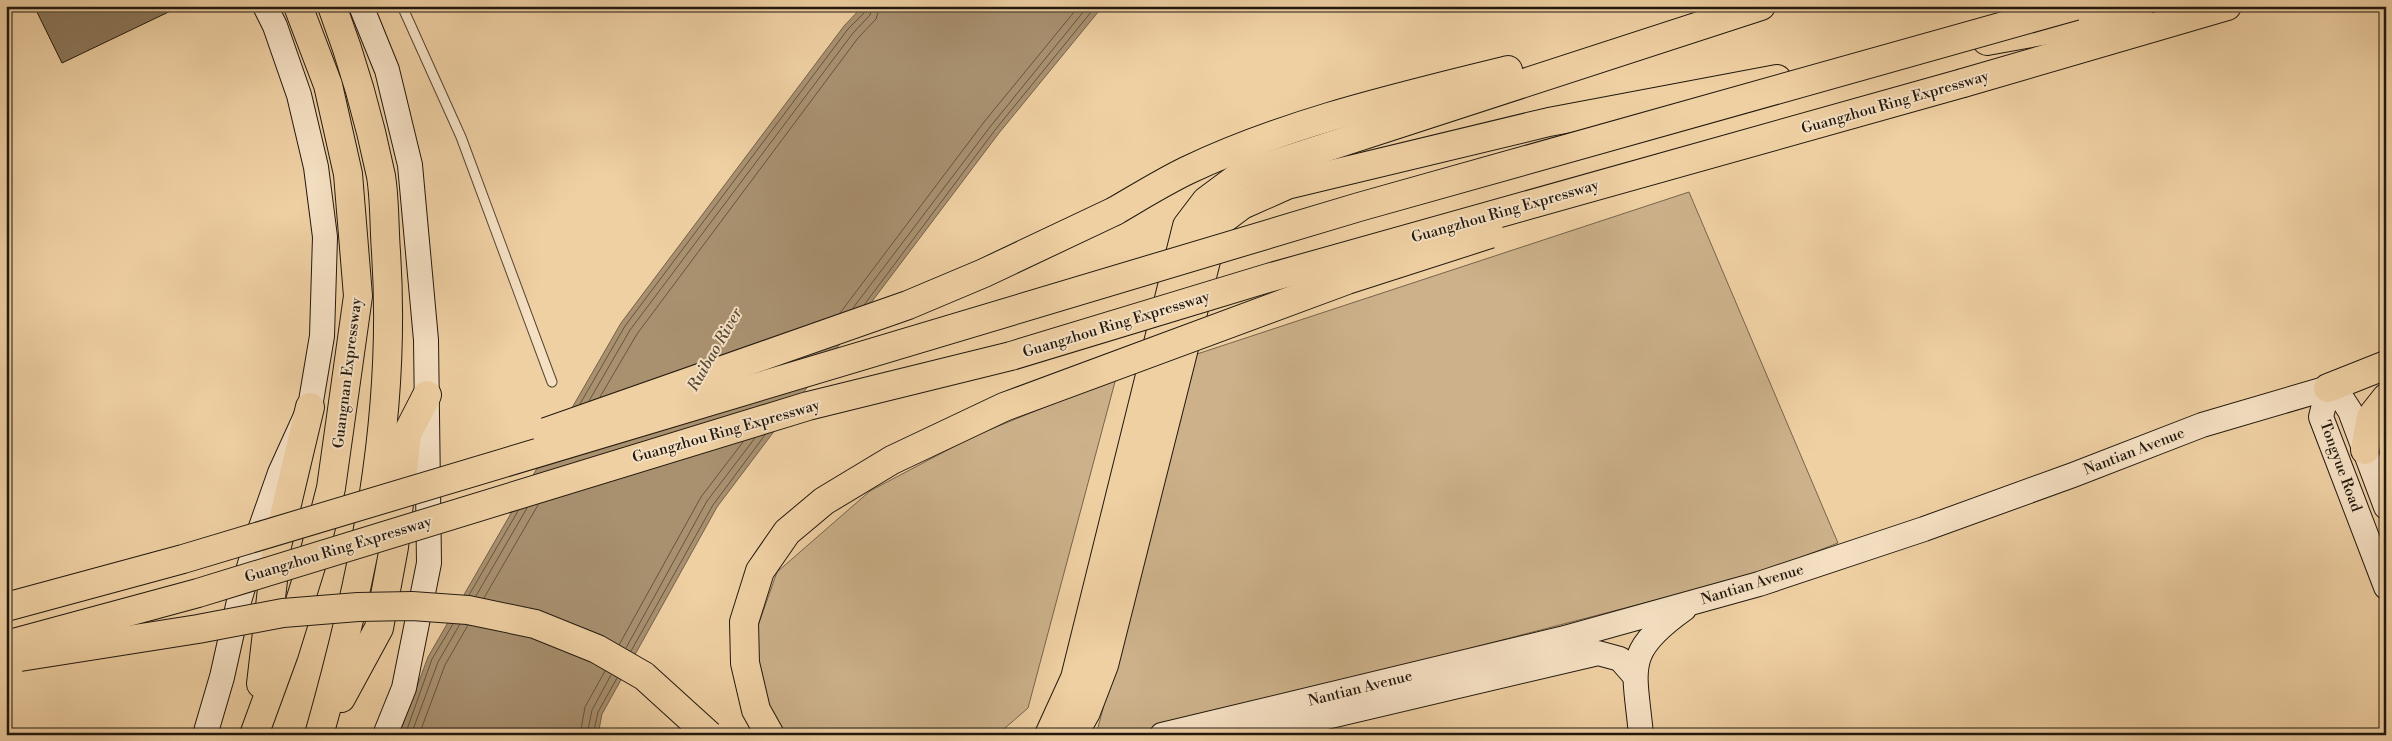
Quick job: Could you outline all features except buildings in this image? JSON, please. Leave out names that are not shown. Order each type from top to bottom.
[{"type":"highway","name":"Guangnan Expressway","points":[[254,734],[284,653],[311,566],[331,488],[358,296],[348,174],[328,85],[298,6]]},
{"type":"highway","points":[[320,735],[360,581],[375,499],[385,414],[389,295],[381,178],[358,78],[332,6]]},
{"type":"highway","points":[[6,607],[183,559],[1359,207],[2075,6]]},
{"type":"highway","points":[[1073,735],[1086,712],[1104,665],[1212,237],[1222,220],[1242,204],[1287,185],[1549,122],[2058,28],[2140,6]]},
{"type":"highway","name":"Guangzhou Ring Expressway","points":[[6,645],[198,593],[808,406],[1011,356],[1296,270],[1962,83],[2227,6]]},
{"type":"highway","points":[[183,559],[908,306],[984,274],[1115,211],[1188,170],[1269,138],[1365,106],[1756,8]]},
{"type":"highway","points":[[1049,735],[1074,678],[1187,226],[1206,201],[1241,175],[1756,8]]},
{"type":"highway","points":[[770,735],[756,710],[745,663],[744,622],[760,571],[787,532],[824,501],[892,460],[1004,408],[1347,280],[1962,83]]},
{"type":"highway","points":[[2328,388],[2386,365]]},
{"type":"highway","points":[[320,735],[379,628],[394,547],[406,434],[427,395]]},
{"type":"highway","points":[[2365,450],[2370,417],[2386,398]]},
{"type":"highway","points":[[254,734],[277,546],[310,407]]},
{"type":"highway","points":[[6,659],[198,629],[283,613],[367,606],[412,606],[468,610],[535,624],[597,650],[644,676],[709,735]]},
{"type":"main road","points":[[205,735],[222,677],[239,601],[261,527],[280,473],[310,407],[322,336],[324,237],[316,167],[300,95],[275,26],[265,6]]},
{"type":"main road","points":[[362,6],[387,70],[410,165],[423,304],[427,395],[429,564],[404,688],[385,735]]},
{"type":"main road","name":"Tongyue Road","points":[[2386,508],[2350,411],[2337,391],[2328,388],[2321,416],[2386,587]]},
{"type":"main road","name":"Nantian Avenue","points":[[1162,735],[1561,639],[1759,584],[1924,530],[2202,425],[2328,388]]},
{"type":"main road","points":[[1641,735],[1634,675],[1636,659],[1647,642],[1666,622],[1694,602]]},
{"type":"main road","name":"Nantian Avenue","points":[[1250,735],[1598,653],[1620,659],[1634,675]]},
{"type":"lane","points":[[402,6],[461,137],[552,382]]},
{"type":"shaded area","points":[[1689,192],[1838,543],[1760,573],[1136,735],[1096,735],[1197,354]]},
{"type":"shaded area","points":[[1116,378],[1028,708],[997,735],[785,735],[764,707],[753,640],[777,572],[870,491],[974,436]]},
{"type":"water","name":"Ruibao River","points":[[863,6],[1103,6],[999,133],[717,507],[602,714],[598,735],[399,735],[428,657],[621,323],[844,26]]}]
